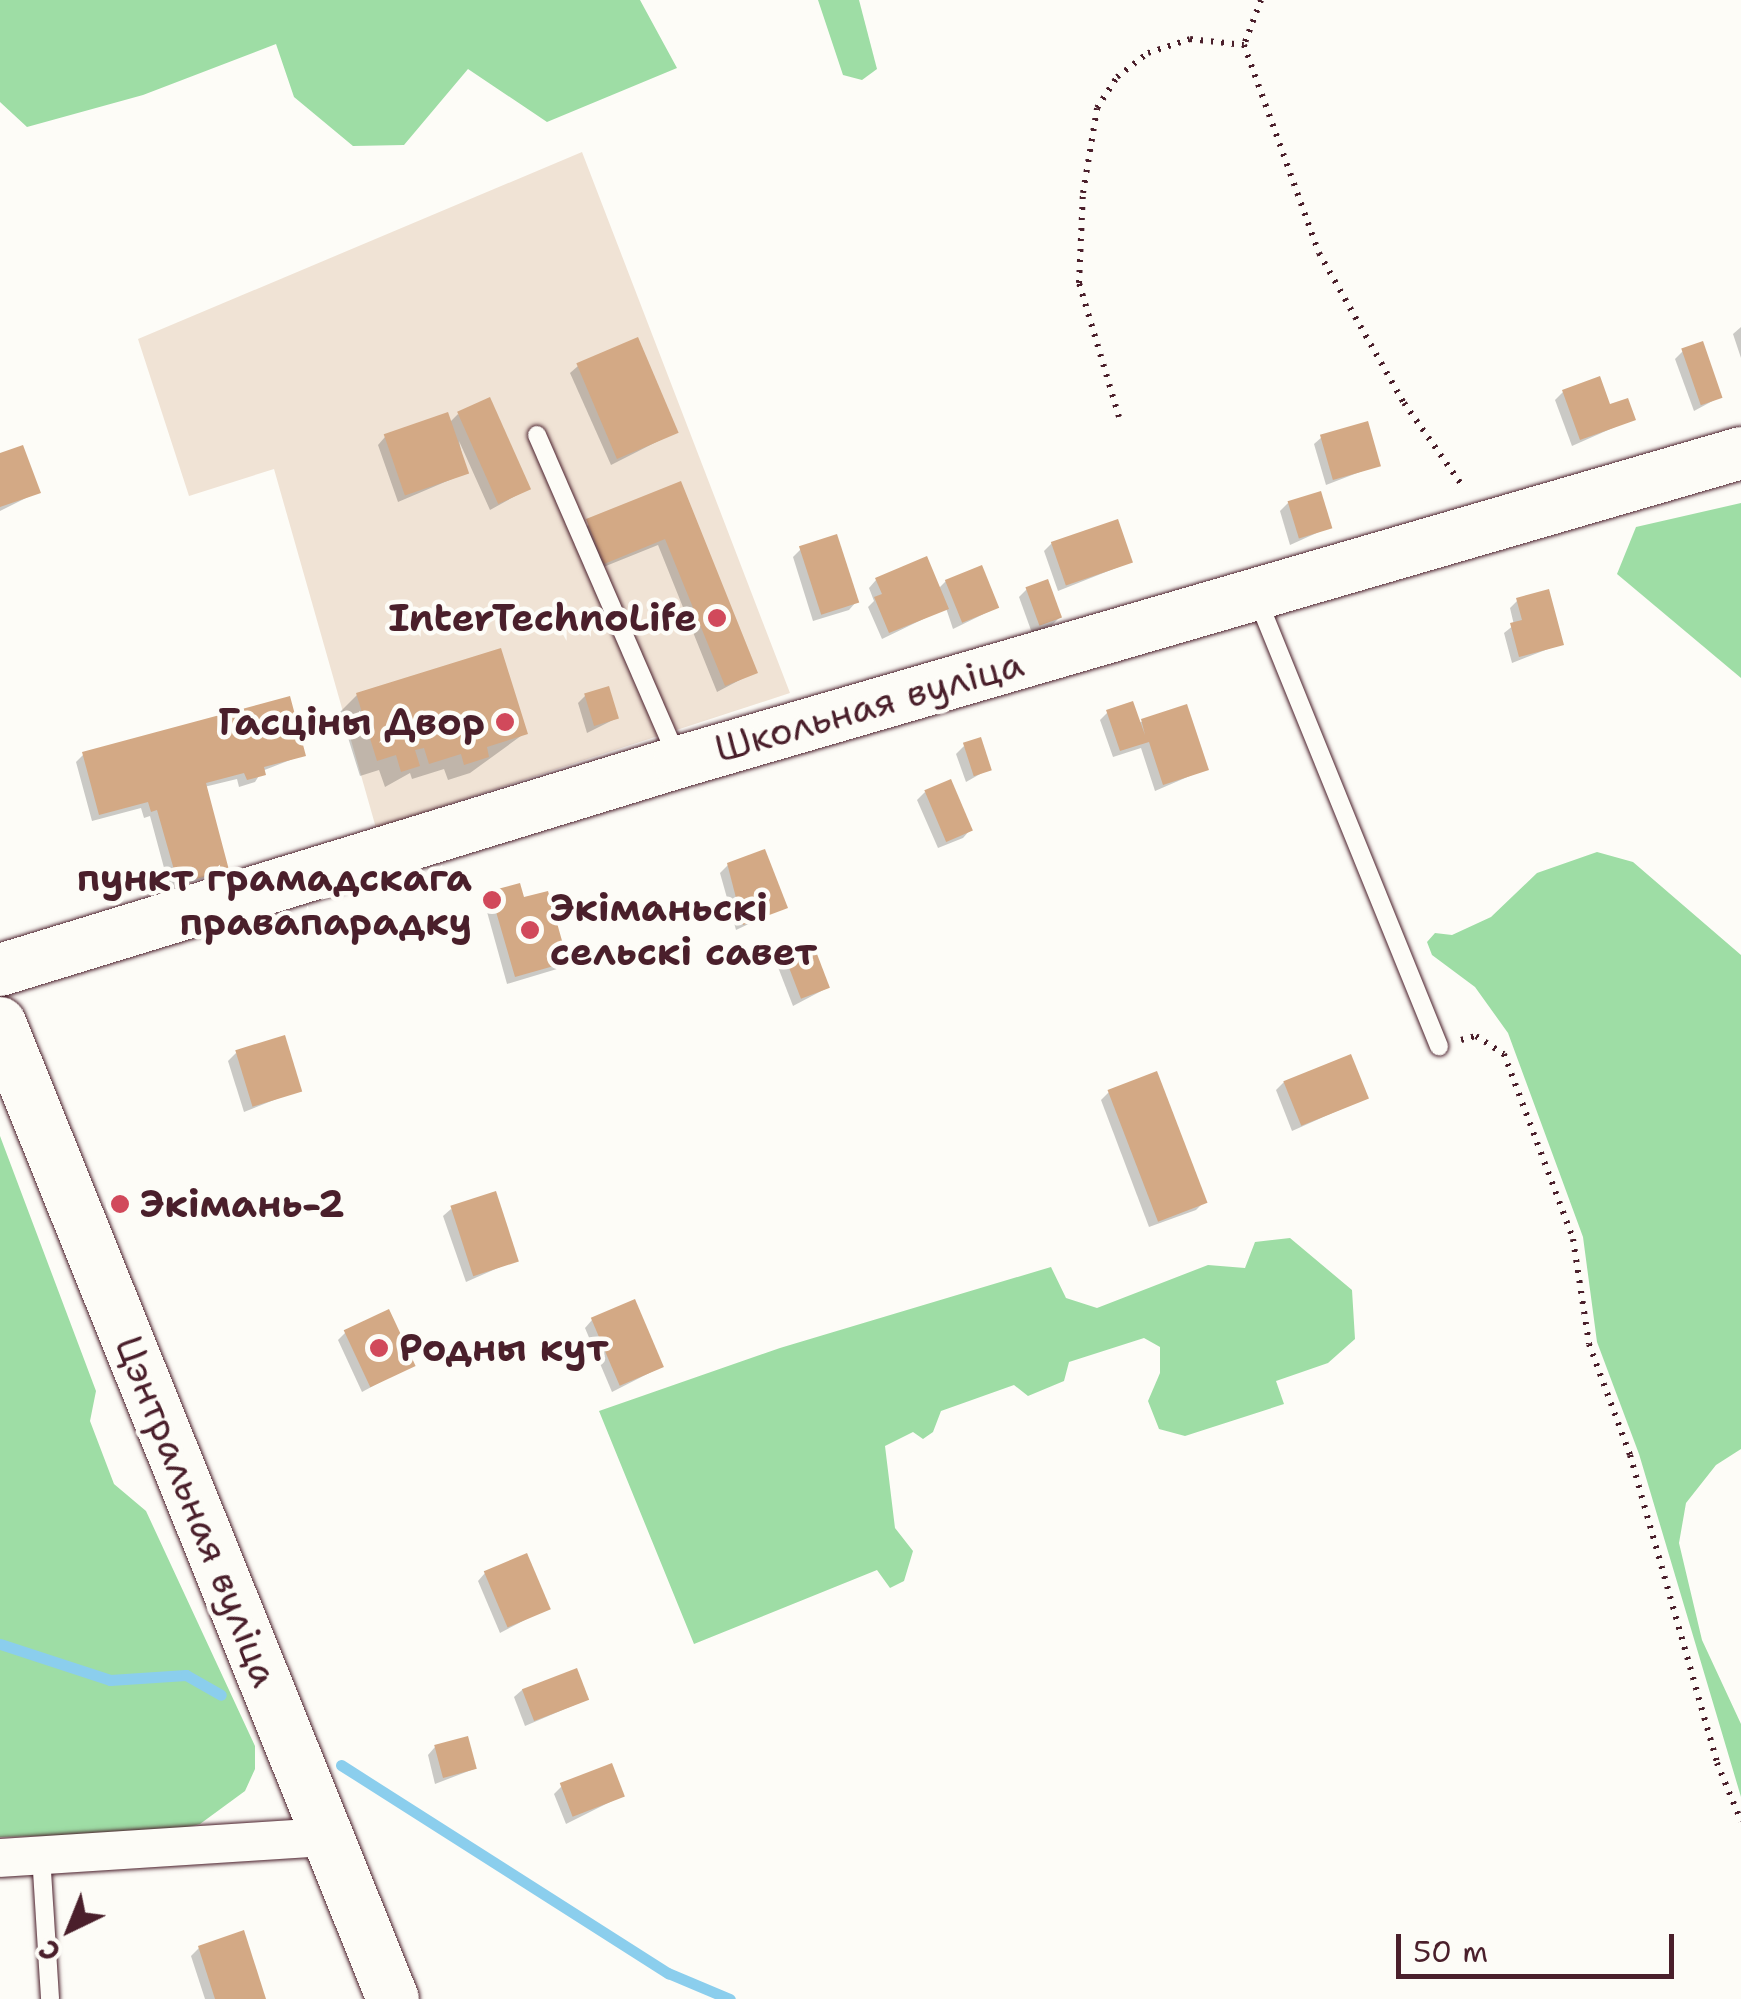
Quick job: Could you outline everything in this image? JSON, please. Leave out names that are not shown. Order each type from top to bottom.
[{"type":"street","name":"Школьная вуліца","points":[[0,970],[679,762],[1741,454]]},
{"type":"street","name":"Цэнтральная вуліца","points":[[0,1023],[393,1999]]},
{"type":"street","points":[[0,1858],[330,1837]]},
{"type":"lane","points":[[537,436],[679,762]]},
{"type":"lane","points":[[1255,593],[1438,1046]]},
{"type":"lane","points":[[41,1855],[50,1999]]},
{"type":"path","points":[[1261,0],[1244,45],[1319,252],[1404,404],[1464,489],[1482,531]]},
{"type":"path","points":[[1118,417],[1079,283],[1083,193],[1097,108],[1116,77],[1148,53],[1190,39],[1244,45]]},
{"type":"path","points":[[1438,1046],[1476,1036],[1504,1054],[1574,1239],[1589,1344],[1630,1455],[1717,1762],[1741,1820]]},
{"type":"shaded area","points":[[582,152],[790,693],[376,828],[274,469],[189,496],[138,339]]},
{"type":"green space","points":[[0,0],[640,0],[677,68],[547,122],[468,69],[404,145],[353,146],[294,97],[276,44],[143,95],[27,127],[0,102]]},
{"type":"green space","points":[[818,0],[859,0],[877,69],[862,80],[843,75]]},
{"type":"green space","points":[[1741,503],[1741,678],[1617,574],[1636,527]]},
{"type":"green space","points":[[1597,852],[1633,862],[1741,955],[1741,1449],[1716,1465],[1686,1503],[1679,1543],[1702,1640],[1741,1724],[1741,1797],[1639,1454],[1597,1342],[1583,1237],[1508,1033],[1475,987],[1432,955],[1427,942],[1435,933],[1452,935],[1491,917],[1537,873]]},
{"type":"green space","points":[[0,1136],[96,1391],[90,1421],[114,1484],[146,1511],[255,1746],[255,1769],[245,1791],[200,1824],[165,1833],[0,1837]]},
{"type":"green space","points":[[1290,1238],[1352,1290],[1355,1339],[1328,1363],[1276,1381],[1284,1404],[1185,1436],[1159,1429],[1148,1401],[1160,1373],[1160,1347],[1144,1338],[1069,1362],[1064,1381],[1028,1396],[1014,1385],[941,1411],[933,1432],[923,1439],[913,1432],[885,1446],[895,1528],[913,1551],[904,1581],[890,1588],[877,1570],[694,1644],[599,1411],[780,1348],[1051,1267],[1066,1298],[1097,1308],[1208,1265],[1245,1268],[1255,1242]]},
{"type":"building","points":[[638,337],[679,433],[617,459],[576,363]]},
{"type":"building","points":[[1703,341],[1723,398],[1701,405],[1681,348]]},
{"type":"building","points":[[1600,376],[1610,404],[1628,398],[1636,420],[1580,440],[1562,390]]},
{"type":"building","points":[[490,397],[531,489],[498,504],[457,412]]},
{"type":"building","points":[[448,412],[469,473],[405,496],[384,434]]},
{"type":"building","points":[[1368,421],[1381,466],[1333,480],[1320,435]]},
{"type":"building","points":[[23,445],[41,493],[0,507],[0,453]]},
{"type":"building","name":"InterTechnoLife","points":[[681,481],[758,673],[725,686],[665,539],[604,564],[586,519]]},
{"type":"building","points":[[1321,491],[1332,528],[1299,539],[1288,501]]},
{"type":"building","points":[[1118,519],[1133,562],[1066,586],[1051,542]]},
{"type":"building","points":[[837,534],[859,602],[821,615],[799,546]]},
{"type":"building","points":[[927,556],[949,609],[889,633],[874,597],[882,594],[875,578]]},
{"type":"building","points":[[982,565],[999,608],[962,623],[945,580]]},
{"type":"building","points":[[1048,579],[1062,618],[1039,626],[1025,587]]},
{"type":"building","points":[[1549,589],[1564,645],[1519,657],[1510,623],[1522,620],[1516,598]]},
{"type":"building","points":[[501,648],[528,734],[487,747],[489,757],[464,765],[461,754],[429,764],[424,748],[415,750],[420,766],[401,772],[396,755],[377,761],[356,693]]},
{"type":"building","points":[[609,686],[619,719],[594,726],[584,694]]},
{"type":"building","points":[[290,696],[306,756],[264,767],[266,775],[247,780],[244,773],[206,783],[229,870],[178,884],[157,810],[151,812],[148,802],[99,815],[82,752]]},
{"type":"building","points":[[1133,701],[1145,735],[1141,719],[1187,704],[1209,770],[1163,785],[1149,742],[1120,751],[1106,710]]},
{"type":"building","points":[[981,737],[992,770],[974,776],[963,743]]},
{"type":"building","points":[[951,779],[973,831],[946,842],[924,790]]},
{"type":"building","points":[[765,849],[788,908],[743,925],[727,863]]},
{"type":"building","name":"Экіманьскі сельскі савет","points":[[520,883],[524,897],[548,891],[568,962],[515,977],[490,891]]},
{"type":"building","points":[[812,941],[830,988],[801,999],[783,952]]},
{"type":"building","points":[[285,1035],[302,1091],[253,1107],[235,1050]]},
{"type":"building","points":[[1351,1054],[1369,1099],[1301,1126],[1283,1081]]},
{"type":"building","points":[[1157,1071],[1208,1203],[1158,1222],[1108,1090]]},
{"type":"building","points":[[496,1191],[519,1261],[473,1276],[450,1206]]},
{"type":"building","points":[[635,1299],[664,1367],[620,1386],[591,1318]]},
{"type":"building","name":"Родны кут","points":[[389,1309],[416,1366],[370,1387],[344,1330]]},
{"type":"building","points":[[527,1553],[551,1609],[508,1628],[484,1571]]},
{"type":"building","points":[[577,1668],[589,1700],[534,1721],[522,1689]]},
{"type":"building","points":[[468,1736],[477,1769],[443,1778],[434,1745]]},
{"type":"building","points":[[612,1763],[625,1797],[573,1817],[560,1783]]},
{"type":"building","points":[[244,1930],[266,1999],[215,1999],[198,1946]]},
{"type":"waterway","points":[[0,1644],[110,1680],[186,1675],[221,1695]]},
{"type":"waterway","points":[[341,1765],[668,1973],[730,1999]]},
{"type":"place","name":"InterTechnoLife","points":[[717,618]]},
{"type":"place","name":"Гасціны Двор","points":[[505,722]]},
{"type":"place","name":"пункт грамадскага правапарадку","points":[[492,900]]},
{"type":"place","name":"Экіманьскі сельскі савет","points":[[530,930]]},
{"type":"place","name":"Экімань-2","points":[[120,1204]]},
{"type":"place","name":"Родны кут","points":[[379,1348]]}]
